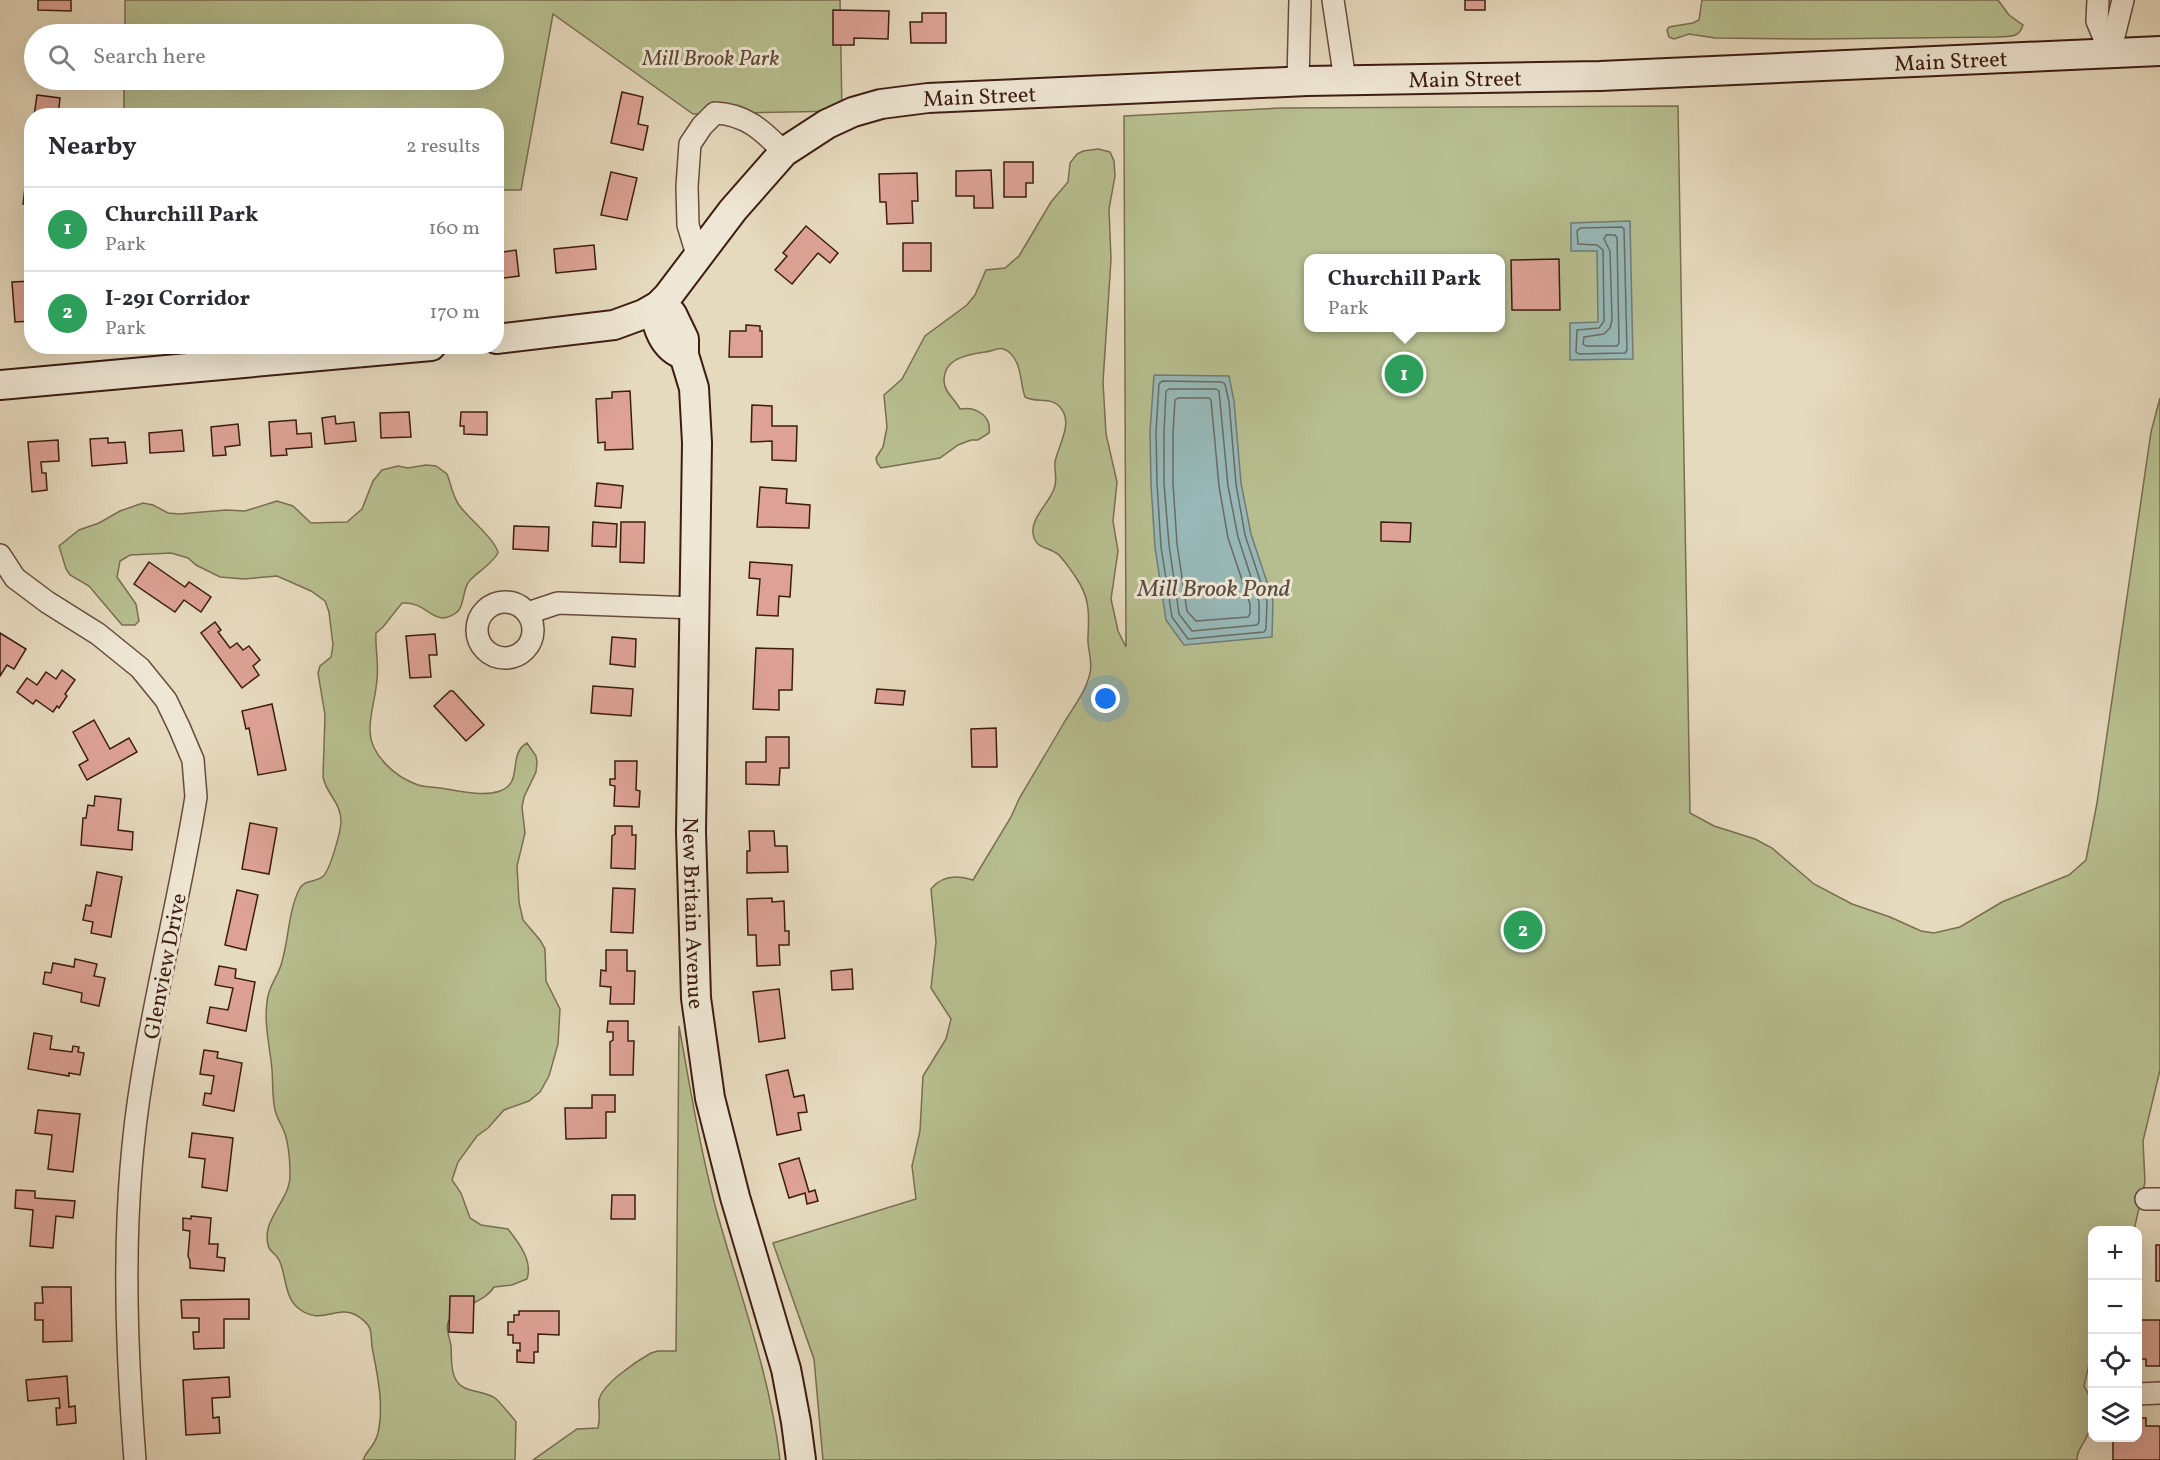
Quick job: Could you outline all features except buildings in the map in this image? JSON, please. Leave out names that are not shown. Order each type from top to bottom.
[{"type":"main road","name":"Main Street","points":[[504,338],[614,325],[658,306],[678,284],[734,210],[784,152],[834,120],[881,104],[904,100],[1298,81],[1600,76],[2160,51]]},
{"type":"main road","name":"New Britain Avenue","points":[[658,306],[656,321],[669,347],[684,355],[694,388],[697,443],[690,832],[696,998],[710,1098],[747,1238],[786,1369],[801,1460]]},
{"type":"main road","points":[[0,385],[343,354]]},
{"type":"street","points":[[1298,81],[1300,0]]},
{"type":"street","points":[[1333,0],[1345,80]]},
{"type":"street","points":[[2098,0],[2097,21],[2110,52]]},
{"type":"street","points":[[2110,52],[2123,0]]},
{"type":"street","points":[[698,258],[688,225],[687,186],[690,144],[702,126],[715,113],[730,113],[748,121],[766,134],[784,152]]},
{"type":"street","name":"Glenview Drive","points":[[0,555],[15,578],[47,602],[98,634],[140,668],[166,700],[193,760],[196,797],[141,1080],[130,1191],[126,1299],[135,1460]]},
{"type":"street","points":[[528,612],[558,603],[695,608]]},
{"type":"street","points":[[2142,1394],[2160,1393]]},
{"type":"green space","name":"Mill Brook Park","points":[[125,0],[840,0],[842,111],[693,114],[553,14],[521,190],[504,190],[504,108],[124,108],[124,90],[504,90],[504,24],[125,24]]},
{"type":"green space","points":[[1702,0],[1998,0],[2009,15],[2023,25],[2016,35],[1996,37],[1815,39],[1715,38],[1689,34],[1674,39],[1669,37],[1667,30],[1669,27],[1699,20]]},
{"type":"green space","points":[[1678,106],[1690,813],[1714,826],[1755,839],[1772,848],[1814,884],[1852,904],[1921,931],[1934,933],[1960,927],[2002,902],[2069,875],[2086,860],[2097,803],[2151,432],[2160,398],[2160,1070],[2143,1141],[2145,1182],[2135,1226],[2088,1226],[2088,1368],[2084,1386],[2088,1393],[2088,1435],[2078,1453],[2077,1460],[823,1460],[814,1359],[773,1243],[916,1199],[912,1166],[920,1131],[923,1076],[946,1039],[951,1019],[931,988],[936,942],[931,889],[935,884],[950,877],[973,880],[1080,698],[1091,668],[1088,610],[1083,590],[1059,555],[1039,545],[1033,533],[1037,516],[1055,486],[1055,462],[1066,426],[1064,412],[1055,403],[1025,397],[1017,363],[1007,350],[998,349],[964,356],[948,367],[945,373],[945,385],[960,409],[972,409],[985,417],[989,433],[978,440],[958,445],[940,458],[881,468],[876,458],[883,447],[887,427],[884,395],[902,379],[925,336],[967,305],[975,295],[986,270],[1005,268],[1019,256],[1051,202],[1068,182],[1070,163],[1077,154],[1098,149],[1110,152],[1114,161],[1115,176],[1109,209],[1111,259],[1103,382],[1106,434],[1117,482],[1113,521],[1118,551],[1111,599],[1118,631],[1126,647],[1124,116],[1282,108]]},
{"type":"green space","points":[[398,466],[408,468],[436,466],[447,474],[459,505],[492,542],[498,553],[468,583],[461,607],[449,617],[437,617],[415,605],[402,603],[376,633],[377,673],[370,723],[371,738],[379,756],[385,763],[409,781],[418,785],[478,793],[500,791],[512,782],[518,754],[527,743],[536,756],[537,762],[536,772],[524,797],[522,807],[525,833],[517,866],[519,902],[523,920],[545,949],[546,981],[560,1009],[558,1044],[549,1076],[540,1092],[529,1101],[504,1110],[488,1128],[477,1136],[458,1162],[452,1180],[461,1193],[470,1218],[481,1225],[508,1229],[527,1259],[527,1279],[512,1285],[494,1287],[485,1296],[455,1314],[447,1325],[452,1370],[458,1383],[462,1387],[495,1398],[516,1422],[515,1460],[363,1460],[373,1445],[380,1423],[378,1382],[370,1329],[364,1320],[354,1314],[341,1312],[321,1316],[306,1313],[298,1308],[288,1293],[279,1260],[269,1248],[268,1229],[289,1185],[290,1176],[287,1142],[273,1100],[266,1019],[268,997],[281,965],[295,899],[304,884],[319,879],[325,874],[334,852],[341,823],[337,804],[327,789],[323,777],[325,715],[318,673],[320,666],[331,657],[333,645],[329,612],[325,601],[311,591],[277,576],[244,579],[220,577],[196,565],[188,558],[171,553],[130,555],[120,561],[117,577],[136,604],[139,621],[135,625],[122,625],[89,586],[70,575],[59,546],[79,530],[143,503],[153,505],[168,513],[179,514],[226,510],[245,511],[277,501],[293,506],[311,523],[347,522],[362,509],[373,481],[382,470]]},
{"type":"green space","points":[[679,1026],[710,1186],[753,1333],[769,1396],[780,1460],[533,1460],[577,1429],[598,1428],[599,1400],[606,1387],[637,1361],[658,1351],[676,1351]]},
{"type":"water","points":[[1630,221],[1633,359],[1570,360],[1570,323],[1598,322],[1597,251],[1571,251],[1571,223]]},
{"type":"water","name":"Mill Brook Pond","points":[[1154,375],[1229,376],[1234,401],[1241,483],[1251,534],[1273,600],[1272,637],[1184,645],[1166,620],[1155,547],[1151,484],[1150,432]]},
{"type":"place","name":"Churchill Park","points":[[1404,374]]},
{"type":"place","name":"I-291 Corridor","points":[[1523,930]]}]
